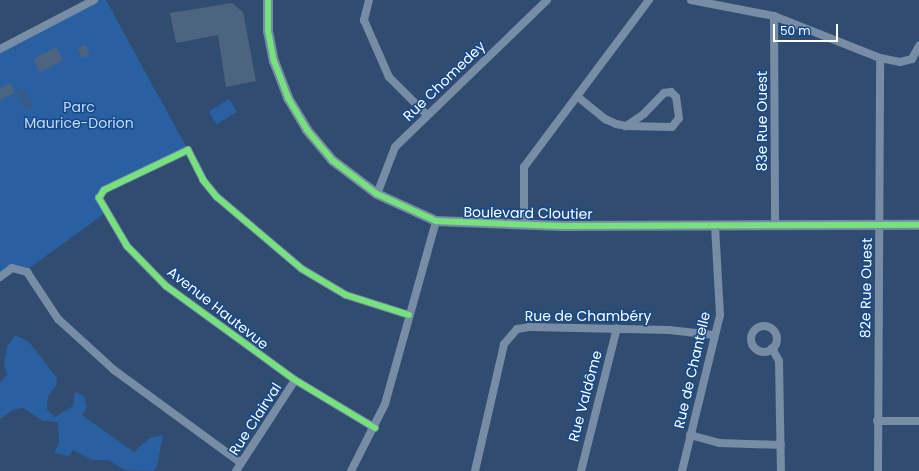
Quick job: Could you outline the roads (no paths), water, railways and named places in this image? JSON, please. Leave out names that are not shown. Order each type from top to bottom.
[{"type":"street","points":[[0,49],[94,0]]},
{"type":"street","name":"Boulevard Cloutier","points":[[268,0],[268,31],[274,61],[288,98],[307,130],[332,160],[377,194],[436,221],[480,225],[524,223],[562,226],[919,225]]},
{"type":"street","points":[[369,0],[364,20],[389,77],[427,115]]},
{"type":"street","name":"Rue Chomedey","points":[[377,194],[394,147],[547,0]]},
{"type":"street","points":[[524,223],[524,167],[578,97],[649,0]]},
{"type":"street","points":[[691,0],[774,16],[880,58],[900,62],[912,59],[919,46]]},
{"type":"street","name":"83e Rue Ouest","points":[[774,16],[776,225]]},
{"type":"street","name":"82e Rue Ouest","points":[[878,471],[876,421],[880,225],[880,58]]},
{"type":"street","points":[[578,97],[604,119],[626,126],[672,127],[678,118],[676,97],[671,92],[664,93],[644,114],[626,126]]},
{"type":"street","name":"Avenue Hautevue","points":[[375,428],[295,380],[166,286],[127,246],[100,204],[98,198],[104,190],[188,150],[203,180],[217,197],[302,269],[346,296],[409,315]]},
{"type":"street","points":[[351,471],[375,428],[385,404],[436,221]]},
{"type":"street","name":"Rue de Chantelle","points":[[682,471],[720,315],[715,226]]},
{"type":"street","points":[[0,277],[12,268],[27,272],[58,319],[114,370],[241,463]]},
{"type":"street","name":"Rue de Chambéry","points":[[475,471],[501,354],[510,335],[529,327],[616,328],[714,335]]},
{"type":"street","name":"Rue Valdôme","points":[[581,471],[616,328]]},
{"type":"street","points":[[772,348],[779,361],[781,471]]},
{"type":"street","name":"Rue Clairval","points":[[236,471],[295,380]]},
{"type":"street","points":[[876,421],[919,421]]},
{"type":"street","points":[[690,435],[719,443],[781,445]]},
{"type":"park label","name":"Parc Maurice-Dorion","points":[[79,116]]}]
